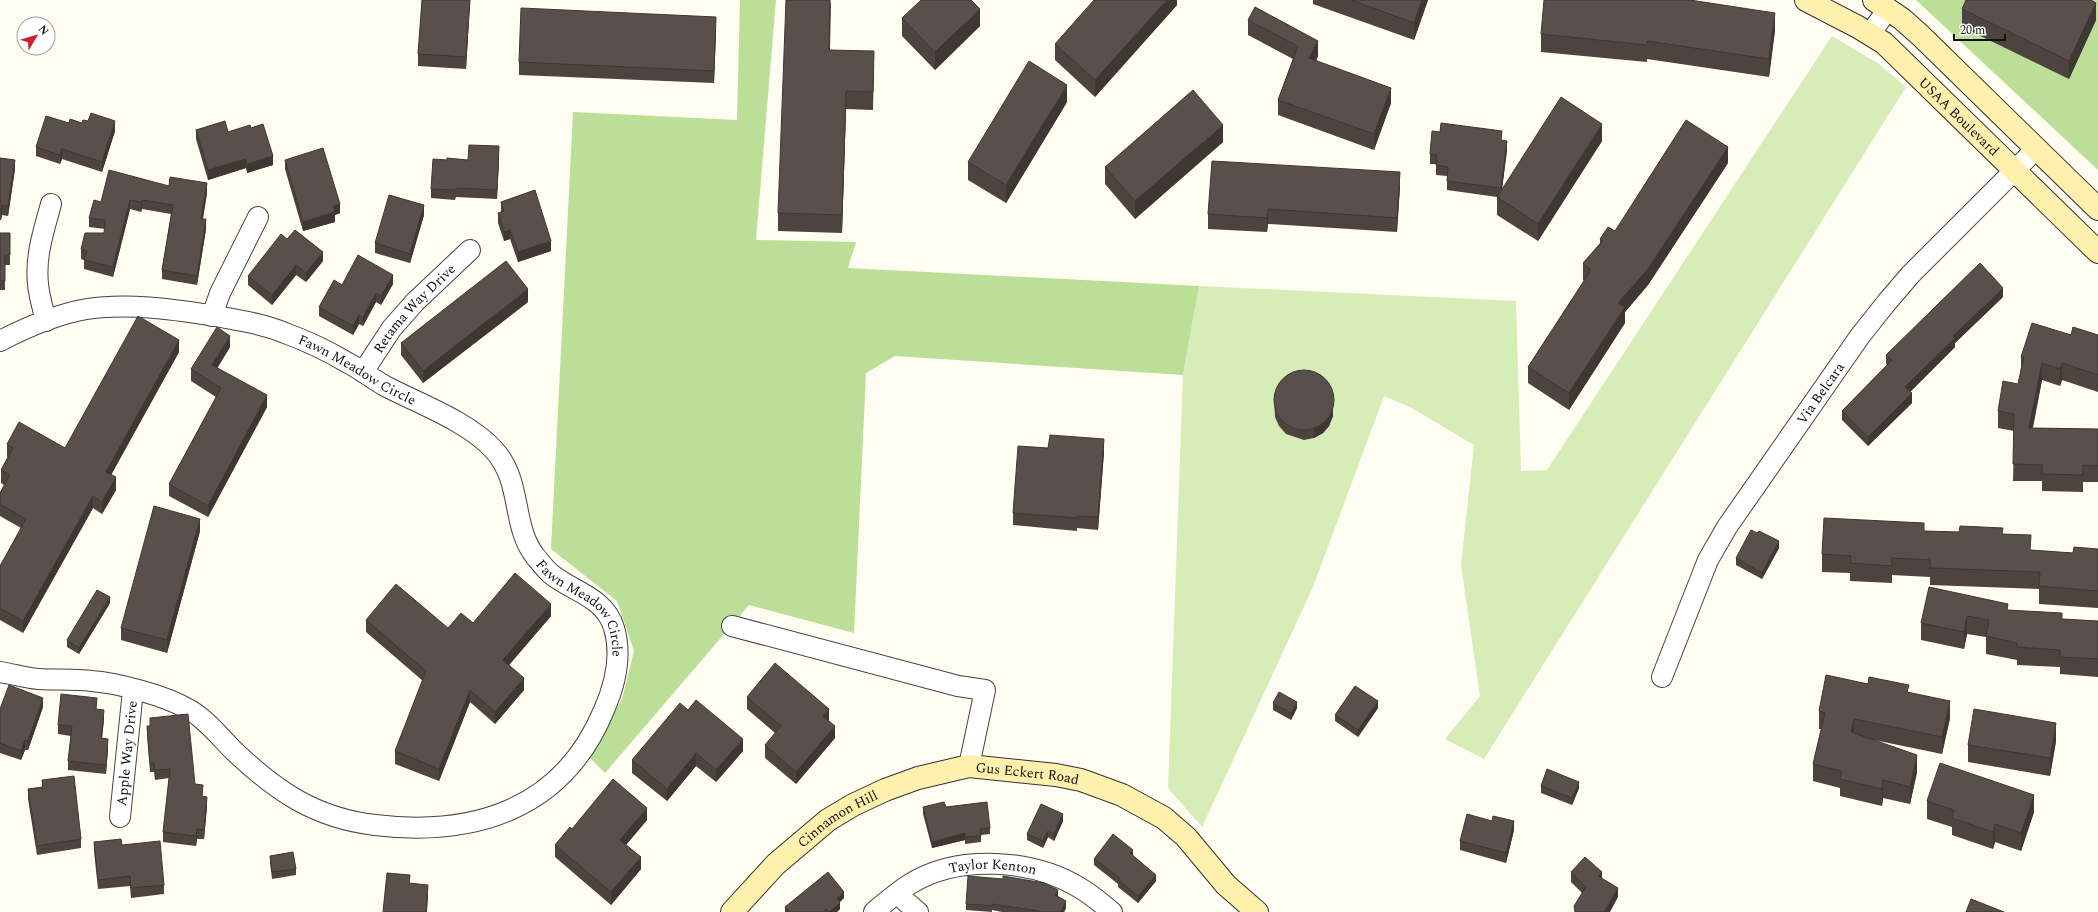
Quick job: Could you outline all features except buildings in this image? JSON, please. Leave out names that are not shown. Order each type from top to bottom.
[{"type":"street","name":"USAA Boulevard","points":[[1806,0],[1830,11],[1870,34],[1900,57],[2098,252]]},
{"type":"street","points":[[1870,34],[1881,4],[1926,40],[2098,209]]},
{"type":"street","name":"Via Belcara","points":[[1662,677],[1712,553],[1727,527],[1860,336],[1911,274],[2036,148]]},
{"type":"street","points":[[46,321],[38,286],[37,269],[40,245],[51,204]]},
{"type":"street","points":[[212,316],[220,293],[258,217]]},
{"type":"street","name":"Retama Way Drive","points":[[363,372],[392,328],[414,302],[470,250]]},
{"type":"street","name":"Fawn Meadow Circle","points":[[0,341],[28,327],[84,310],[105,307],[164,308],[259,324],[286,333],[321,348],[383,385],[449,418],[485,441],[495,451],[511,478],[522,531],[532,552],[548,572],[592,598],[610,618],[615,631],[615,676],[612,691],[595,731],[583,751],[563,774],[525,804],[486,820],[438,828],[376,825],[342,820],[313,810],[290,797],[248,764],[192,711],[168,699],[95,681],[33,679],[0,672]]},
{"type":"street","name":"Gus Eckert Road","points":[[732,626],[958,686],[985,690],[969,766],[1056,775],[1081,780],[1122,795],[1164,818],[1186,837],[1226,885],[1257,912]]},
{"type":"street","name":"Apple Way Drive","points":[[120,817],[133,690]]},
{"type":"street","name":"Cinnamon Hill","points":[[732,912],[781,859],[834,816],[885,790],[918,778],[969,766]]},
{"type":"street","name":"Taylor Kenton","points":[[874,912],[911,884],[930,875],[963,866],[991,863],[1020,866],[1056,876],[1080,887],[1112,912]]},
{"type":"street","points":[[897,894],[918,912]]},
{"type":"green space","points":[[740,0],[776,0],[756,240],[856,242],[848,268],[1199,286],[1183,375],[895,356],[866,373],[854,633],[749,605],[605,773],[589,757],[622,699],[634,651],[617,601],[551,549],[573,112],[737,120]]},
{"type":"green space","points":[[1916,0],[2098,0],[2098,170]]},
{"type":"green space","points":[[1832,36],[1879,64],[1906,87],[1484,759],[1445,739],[1480,696],[1461,565],[1474,445],[1410,407],[1384,396],[1313,587],[1202,827],[1168,788],[1183,375],[1199,286],[1516,301],[1521,471],[1547,470]]}]
